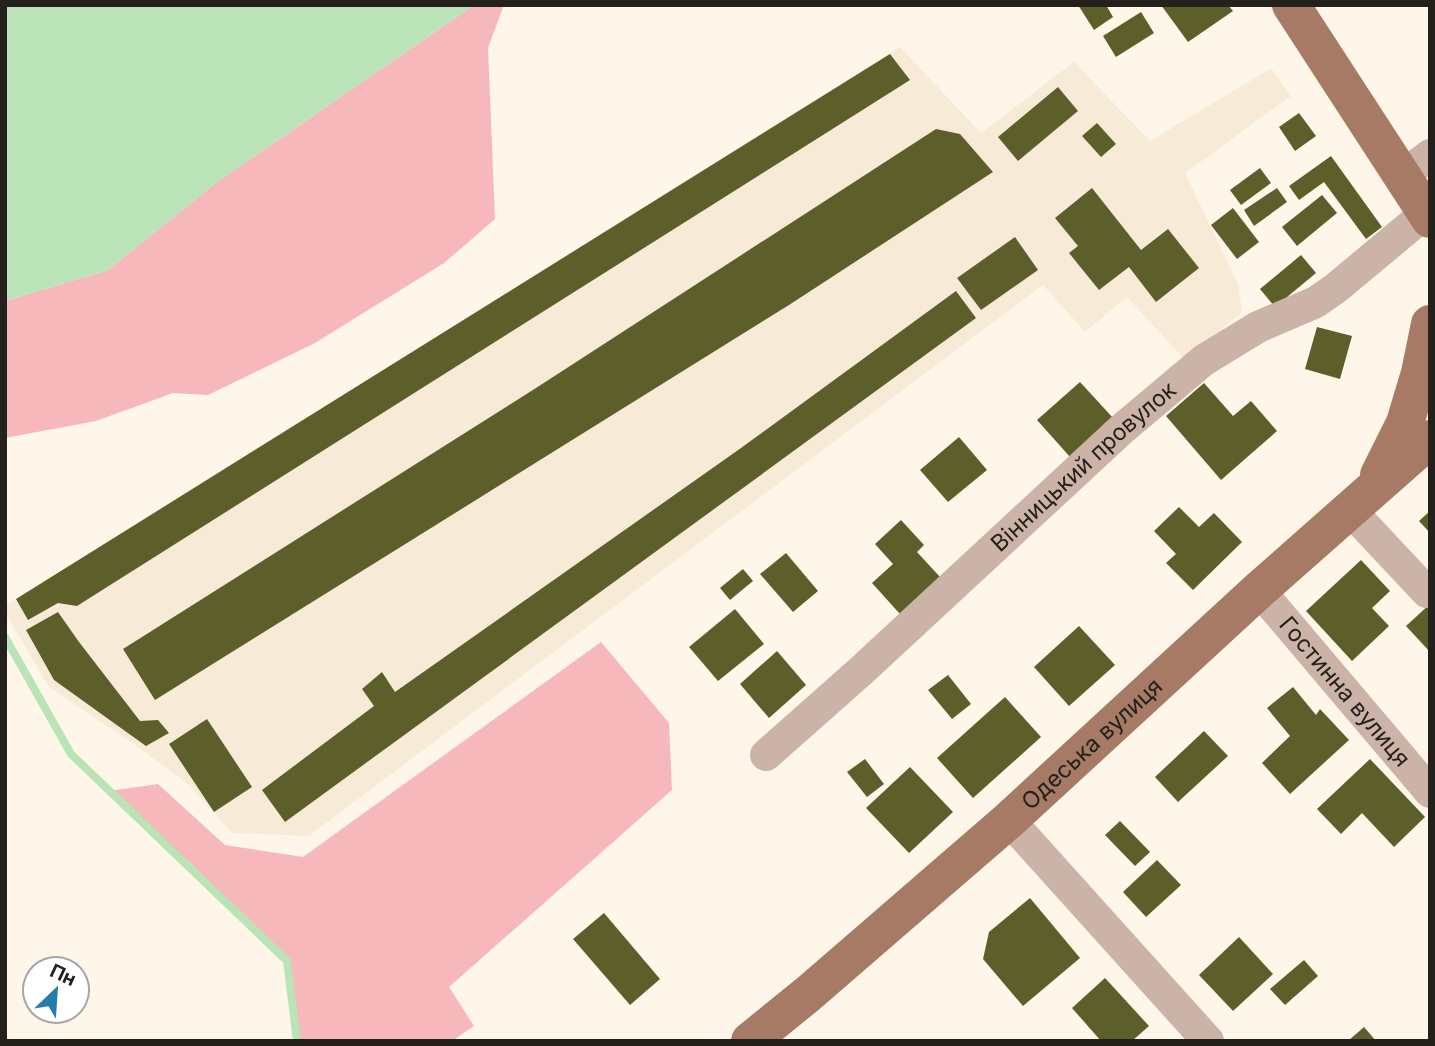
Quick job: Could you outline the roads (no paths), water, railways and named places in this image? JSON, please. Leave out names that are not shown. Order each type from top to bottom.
[{"type":"main road","points":[[1291,5],[1416,166],[1428,216],[1430,250]]},
{"type":"main road","points":[[1360,501],[1405,423],[1425,362],[1430,324]]},
{"type":"main road","name":"Одеська вулиця","points":[[750,1041],[1009,820],[1259,590],[1430,439]]},
{"type":"street","name":"Вінницький провулок","points":[[766,755],[862,670],[1122,429],[1204,360],[1258,327],[1316,302],[1428,216]]},
{"type":"street","points":[[1360,501],[1427,592]]},
{"type":"street","name":"Гостинна вулиця","points":[[1259,590],[1430,792]]},
{"type":"street","points":[[1009,820],[1208,1041]]},
{"type":"waterway","points":[[5,637],[71,754],[287,961],[297,1041]]}]
